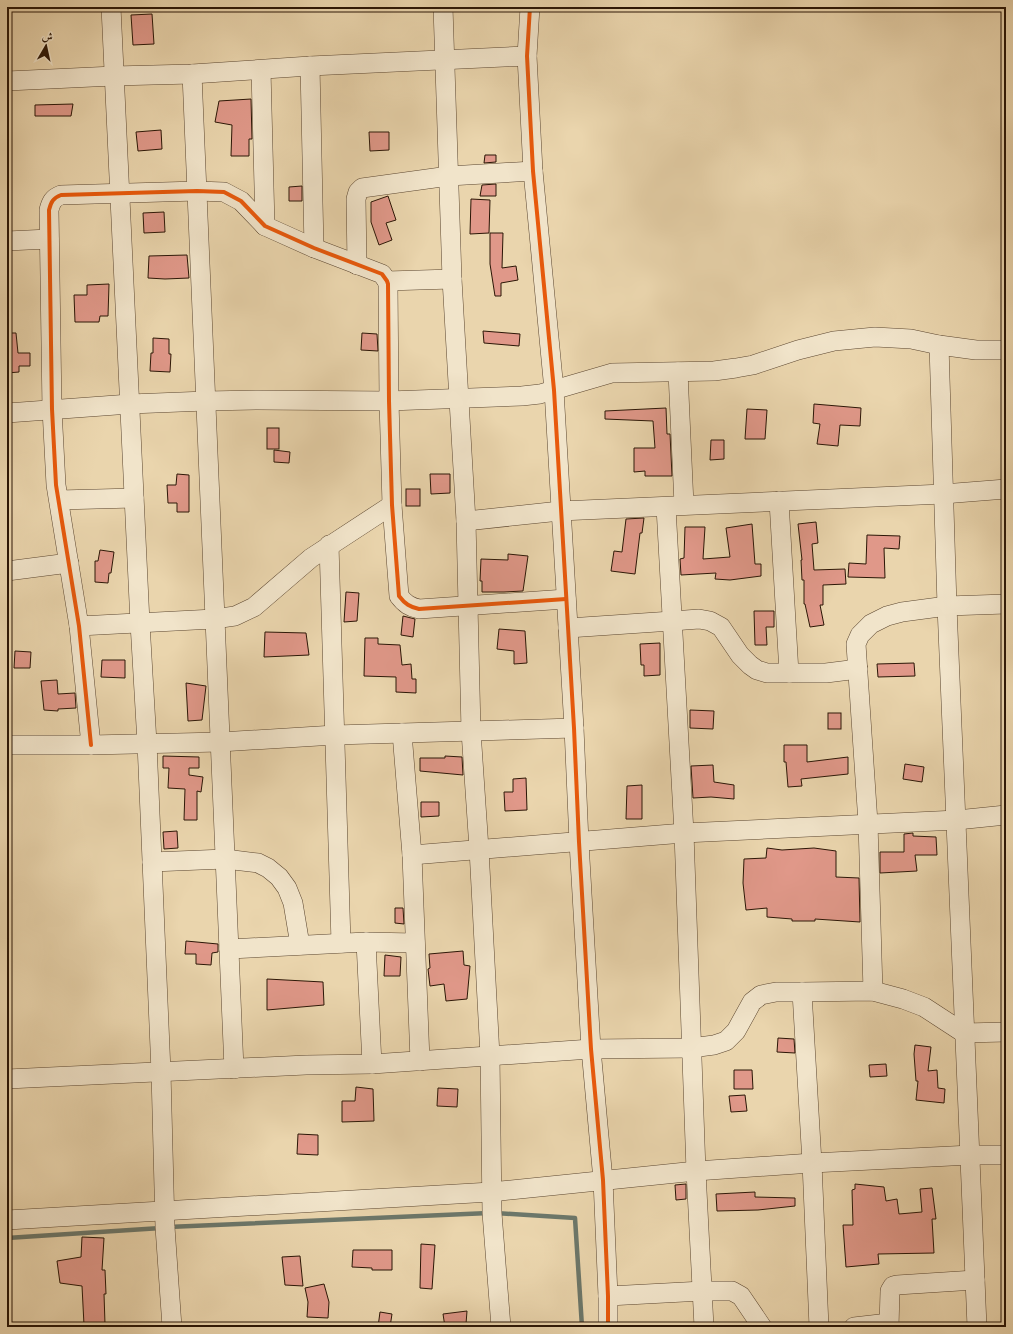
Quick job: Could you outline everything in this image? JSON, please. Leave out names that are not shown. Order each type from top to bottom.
[{"type":"street","points":[[111,7],[147,743],[161,1072],[165,1212],[172,1327]]},
{"type":"street","points":[[443,7],[452,279],[466,521],[471,731],[490,1056],[491,1192],[501,1327]]},
{"type":"street","points":[[530,7],[527,56],[533,171],[554,390],[591,1049],[603,1180],[608,1327]]},
{"type":"street","points":[[7,81],[192,74],[310,66],[527,56]]},
{"type":"street","points":[[310,66],[314,248]]},
{"type":"street","points":[[261,70],[266,226]]},
{"type":"street","points":[[192,74],[234,1069]]},
{"type":"street","points":[[357,265],[356,199],[358,192],[362,188],[449,176],[533,171]]},
{"type":"street","points":[[91,745],[79,626],[56,485],[52,409],[49,210],[50,203],[54,198],[61,195],[197,191],[224,192],[242,201],[266,226],[314,248],[382,274],[387,281],[392,505],[398,587],[400,596],[410,607],[419,610],[566,599]]},
{"type":"street","points":[[7,241],[49,239]]},
{"type":"street","points":[[387,281],[452,279]]},
{"type":"street","points":[[7,413],[130,404],[206,401],[389,401],[522,396],[540,394],[612,373],[714,371],[736,368],[753,365],[798,350],[834,341],[875,337],[911,339],[939,346],[976,350],[1006,350]]},
{"type":"street","points":[[939,346],[947,606],[977,1327]]},
{"type":"street","points":[[678,372],[672,621],[684,834],[691,1048],[704,1327]]},
{"type":"street","points":[[466,521],[560,511],[943,494],[1006,489]]},
{"type":"street","points":[[58,500],[134,498]]},
{"type":"street","points":[[780,501],[789,673]]},
{"type":"street","points":[[79,626],[214,619],[235,616],[254,607],[311,558],[329,545],[392,505]]},
{"type":"street","points":[[329,545],[341,943]]},
{"type":"street","points":[[7,571],[68,562]]},
{"type":"street","points":[[873,990],[868,824],[856,644],[860,635],[871,624],[887,616],[902,612],[947,606],[1006,604]]},
{"type":"street","points":[[568,628],[672,621],[710,621],[721,627],[740,655],[750,665],[767,673],[826,673],[858,669]]},
{"type":"street","points":[[7,745],[220,742],[335,735],[574,728]]},
{"type":"street","points":[[402,733],[412,854],[420,1061]]},
{"type":"street","points":[[412,854],[684,834],[957,820],[1006,814]]},
{"type":"street","points":[[152,862],[226,859],[258,863],[268,868],[279,877],[287,888],[293,903],[300,945]]},
{"type":"street","points":[[229,948],[366,942],[415,943]]},
{"type":"street","points":[[366,942],[372,1064]]},
{"type":"street","points":[[7,1079],[372,1064],[591,1049],[691,1048],[714,1045],[726,1041],[736,1031],[752,1002],[761,995],[776,992],[873,990],[924,1007],[964,1033],[1006,1032]]},
{"type":"street","points":[[802,992],[812,1163],[819,1327]]},
{"type":"street","points":[[7,1220],[491,1192],[696,1170],[970,1155],[1006,1155]]},
{"type":"street","points":[[854,1327],[889,1325],[890,1291],[895,1285],[975,1280]]},
{"type":"street","points":[[608,1296],[732,1291],[737,1293],[744,1300],[762,1327]]},
{"type":"building","points":[[152,14],[154,44],[133,45],[131,15]]},
{"type":"building","points":[[251,99],[252,139],[249,139],[249,156],[231,156],[232,125],[215,122],[219,101]]},
{"type":"building","points":[[73,104],[71,116],[35,116],[35,105]]},
{"type":"building","points":[[161,130],[162,149],[138,151],[136,132]]},
{"type":"building","points":[[369,132],[389,132],[389,150],[370,151]]},
{"type":"building","points":[[485,155],[496,155],[496,162],[484,163]]},
{"type":"building","points":[[496,184],[496,196],[480,196],[482,185]]},
{"type":"building","points":[[302,186],[302,201],[289,201],[289,187]]},
{"type":"building","points":[[388,196],[396,220],[386,223],[392,240],[379,245],[371,222],[371,202]]},
{"type":"building","points":[[471,199],[490,200],[489,233],[470,234]]},
{"type":"building","points":[[164,212],[165,232],[144,233],[143,213]]},
{"type":"building","points":[[490,233],[503,233],[502,268],[516,266],[518,280],[501,283],[501,296],[495,296],[490,264]]},
{"type":"building","points":[[187,255],[189,278],[148,278],[149,256]]},
{"type":"building","points":[[109,284],[108,316],[100,316],[99,322],[75,322],[74,295],[87,295],[87,285]]},
{"type":"building","points":[[483,331],[520,334],[519,346],[484,343]]},
{"type":"building","points":[[7,333],[16,333],[18,353],[30,353],[30,366],[19,366],[19,372],[7,373]]},
{"type":"building","points":[[362,333],[377,334],[378,351],[361,350]]},
{"type":"building","points":[[153,338],[169,339],[169,354],[171,354],[170,372],[150,371],[151,353],[153,353]]},
{"type":"building","points":[[814,404],[861,408],[860,426],[840,425],[838,446],[817,444],[820,424],[813,423]]},
{"type":"building","points":[[666,408],[667,434],[670,434],[672,476],[645,476],[645,471],[634,472],[634,448],[655,448],[653,421],[605,419],[605,411]]},
{"type":"building","points":[[747,409],[767,410],[765,439],[745,439]]},
{"type":"building","points":[[267,428],[279,428],[279,449],[267,449]]},
{"type":"building","points":[[711,440],[724,440],[724,459],[710,460]]},
{"type":"building","points":[[274,450],[290,452],[289,463],[274,462]]},
{"type":"building","points":[[177,474],[189,475],[189,512],[177,512],[177,503],[168,503],[167,485],[176,485]]},
{"type":"building","points":[[430,474],[450,474],[450,493],[431,494]]},
{"type":"building","points":[[406,489],[420,489],[420,506],[406,506]]},
{"type":"building","points":[[644,518],[642,533],[640,533],[635,574],[611,571],[614,551],[622,552],[626,519]]},
{"type":"building","points":[[816,522],[818,543],[812,544],[814,570],[845,569],[846,584],[823,585],[823,605],[820,605],[824,625],[810,627],[804,604],[804,580],[802,580],[802,560],[798,524]]},
{"type":"building","points":[[752,524],[755,564],[761,564],[761,576],[730,580],[715,579],[716,573],[681,575],[680,559],[684,558],[685,527],[705,527],[703,559],[730,557],[726,528]]},
{"type":"building","points":[[867,535],[900,536],[899,549],[884,548],[885,578],[848,577],[849,563],[866,564]]},
{"type":"building","points":[[100,550],[114,552],[108,583],[95,582],[95,561],[98,561]]},
{"type":"building","points":[[508,554],[528,556],[523,591],[482,592],[482,581],[480,581],[481,559],[508,560]]},
{"type":"building","points":[[346,592],[359,593],[357,621],[344,622]]},
{"type":"building","points":[[754,611],[774,611],[774,627],[766,627],[767,645],[755,645]]},
{"type":"building","points":[[403,616],[415,619],[413,637],[401,635]]},
{"type":"building","points":[[499,629],[525,631],[527,663],[514,664],[514,651],[497,649]]},
{"type":"building","points":[[265,632],[306,633],[309,655],[264,657]]},
{"type":"building","points":[[365,638],[378,638],[378,644],[400,645],[402,665],[411,664],[412,679],[416,679],[416,693],[396,692],[396,677],[364,676]]},
{"type":"building","points":[[660,643],[660,675],[644,676],[644,665],[641,665],[640,644]]},
{"type":"building","points":[[15,651],[31,652],[30,668],[14,668]]},
{"type":"building","points":[[102,660],[125,660],[125,678],[101,677]]},
{"type":"building","points":[[914,663],[915,676],[878,677],[877,664]]},
{"type":"building","points":[[57,680],[58,694],[75,693],[76,708],[58,709],[58,711],[44,710],[41,681]]},
{"type":"building","points":[[186,683],[206,686],[202,720],[188,721]]},
{"type":"building","points":[[690,710],[714,711],[713,729],[690,728]]},
{"type":"building","points":[[828,713],[841,713],[841,729],[828,729]]},
{"type":"building","points":[[784,745],[807,745],[807,762],[848,757],[848,774],[801,779],[802,786],[788,787],[786,762],[784,762]]},
{"type":"building","points":[[163,756],[199,757],[199,768],[189,768],[189,775],[203,777],[201,792],[197,791],[197,820],[184,820],[185,789],[168,788],[169,768],[163,768]]},
{"type":"building","points":[[445,756],[462,757],[463,775],[420,771],[420,758],[445,758]]},
{"type":"building","points":[[905,764],[924,767],[922,782],[903,779]]},
{"type":"building","points":[[713,765],[714,782],[734,785],[734,799],[711,797],[693,798],[691,766]]},
{"type":"building","points":[[526,778],[527,810],[505,811],[504,792],[513,792],[513,779]]},
{"type":"building","points":[[642,785],[642,819],[626,819],[627,786]]},
{"type":"building","points":[[421,802],[439,802],[439,816],[421,817]]},
{"type":"building","points":[[177,831],[178,848],[164,849],[163,832]]},
{"type":"building","points":[[913,833],[913,836],[936,837],[937,855],[915,855],[917,871],[880,873],[880,852],[904,852],[904,834]]},
{"type":"building","points":[[767,848],[782,850],[814,848],[836,851],[836,877],[859,878],[860,922],[815,919],[815,921],[792,921],[792,919],[767,917],[767,908],[746,910],[743,883],[744,859],[766,858]]},
{"type":"building","points":[[395,908],[403,908],[404,924],[395,923]]},
{"type":"building","points":[[186,941],[218,944],[218,952],[212,953],[211,965],[196,964],[196,954],[185,954]]},
{"type":"building","points":[[463,951],[464,965],[470,966],[467,999],[446,1001],[444,984],[430,986],[428,969],[430,968],[429,954]]},
{"type":"building","points":[[385,955],[401,957],[400,976],[384,976]]},
{"type":"building","points":[[267,979],[323,982],[324,1005],[267,1010]]},
{"type":"building","points":[[778,1038],[794,1039],[795,1053],[777,1052]]},
{"type":"building","points":[[915,1045],[931,1047],[928,1071],[937,1070],[938,1088],[945,1089],[944,1103],[916,1100],[918,1081],[916,1081],[914,1054]]},
{"type":"building","points":[[886,1064],[887,1076],[870,1077],[869,1065]]},
{"type":"building","points":[[734,1070],[752,1070],[753,1089],[734,1089]]},
{"type":"building","points":[[356,1087],[373,1089],[374,1121],[342,1122],[342,1101],[355,1101]]},
{"type":"building","points":[[438,1088],[458,1089],[457,1107],[437,1106]]},
{"type":"building","points":[[745,1095],[747,1111],[731,1112],[729,1096]]},
{"type":"building","points":[[298,1134],[318,1135],[318,1155],[297,1154]]},
{"type":"building","points":[[686,1184],[686,1199],[676,1200],[675,1185]]},
{"type":"building","points":[[855,1184],[884,1187],[886,1201],[897,1199],[899,1214],[922,1212],[920,1189],[932,1188],[936,1219],[932,1219],[934,1253],[878,1254],[879,1264],[846,1267],[843,1225],[853,1225],[852,1190],[855,1189]]},
{"type":"building","points":[[755,1192],[755,1197],[795,1198],[795,1206],[758,1210],[717,1211],[716,1194]]},
{"type":"building","points":[[82,1237],[104,1238],[102,1270],[105,1270],[105,1324],[84,1325],[82,1286],[60,1283],[57,1261],[81,1257]]},
{"type":"building","points":[[421,1244],[435,1245],[432,1289],[420,1288]]},
{"type":"building","points":[[353,1250],[392,1250],[392,1270],[372,1270],[372,1268],[352,1267]]},
{"type":"building","points":[[300,1256],[303,1286],[285,1285],[282,1257]]},
{"type":"building","points":[[324,1284],[329,1302],[328,1318],[307,1317],[308,1302],[305,1288]]},
{"type":"building","points":[[467,1311],[466,1324],[445,1327],[443,1314]]},
{"type":"building","points":[[380,1312],[392,1314],[390,1327],[378,1327]]},
{"type":"waterway","points":[[168,1227],[489,1213]]},
{"type":"waterway","points":[[496,1213],[575,1218],[582,1327]]},
{"type":"waterway","points":[[7,1238],[161,1228]]},
{"type":"cycle path","points":[[530,7],[527,56],[533,171],[554,390],[591,1049],[603,1180],[608,1327]]},
{"type":"cycle path","points":[[91,745],[79,626],[56,485],[52,409],[49,210],[56,197],[61,195],[197,191],[224,192],[241,201],[265,226],[314,248],[382,274],[388,284],[392,505],[399,596],[408,605],[419,609],[566,599]]}]
